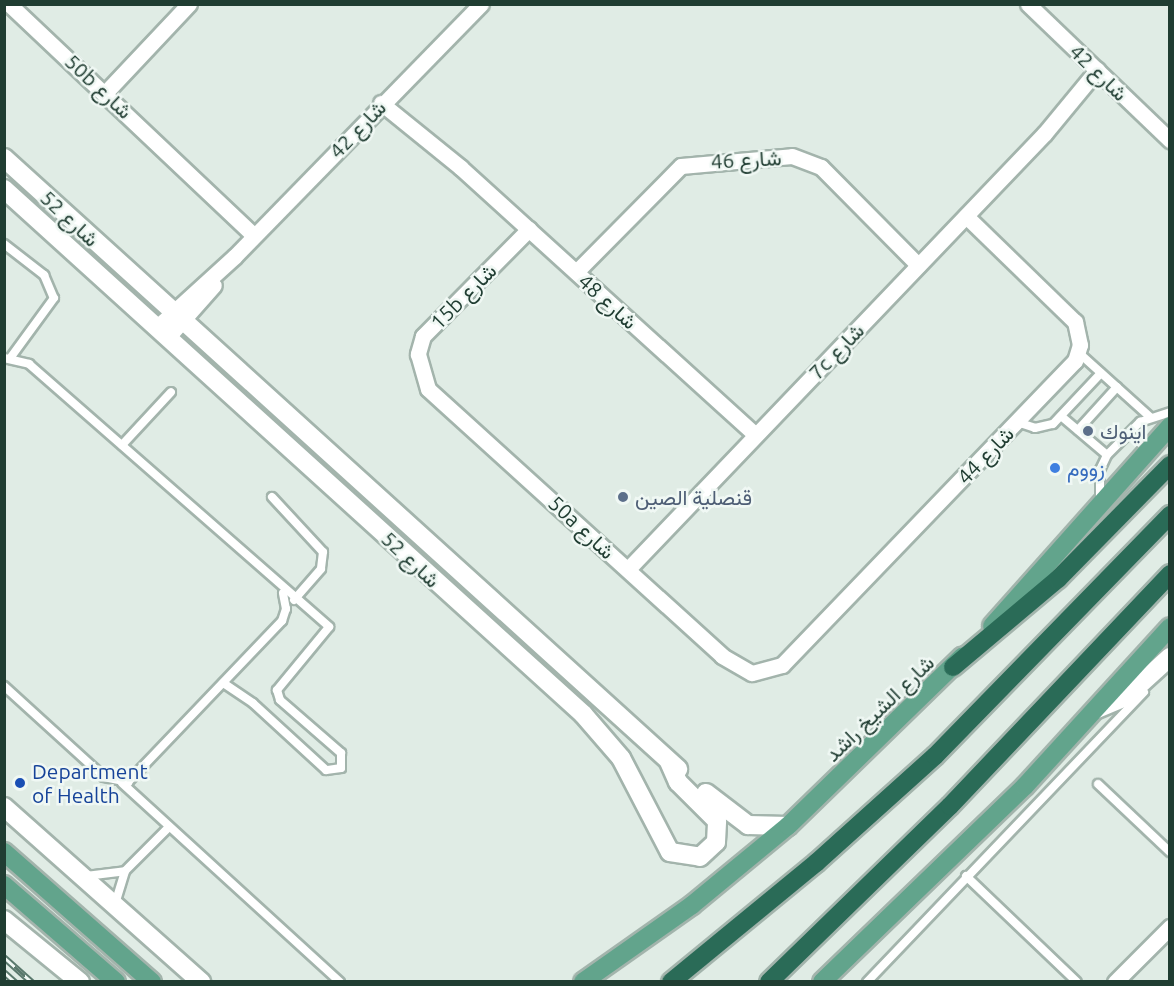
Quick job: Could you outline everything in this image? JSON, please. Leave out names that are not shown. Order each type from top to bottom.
[{"type":"highway","points":[[953,667],[1058,579],[1170,465]]},
{"type":"highway","points":[[671,981],[816,863],[934,756],[1170,515]]},
{"type":"highway","points":[[769,981],[950,806],[1170,574]]},
{"type":"main road","name":"شارع الشيخ راشد","points":[[583,981],[692,905],[788,826],[953,667],[1170,426]]},
{"type":"main road","points":[[822,981],[970,842],[1097,709],[1170,627]]},
{"type":"main road","points":[[4,852],[153,981]]},
{"type":"main road","points":[[4,885],[116,981]]},
{"type":"street","name":"50b شارع","points":[[9,4],[257,232]]},
{"type":"street","points":[[106,92],[189,4]]},
{"type":"street","name":"شارع 42","points":[[163,332],[384,99],[481,4]]},
{"type":"street","name":"شارع 42","points":[[1028,4],[1170,140]]},
{"type":"street","name":"7c شارع","points":[[628,569],[1101,74]]},
{"type":"street","name":"شارع 48","points":[[384,99],[756,435]]},
{"type":"street","name":"شارع 46","points":[[576,272],[681,166],[792,156],[821,167],[918,266]]},
{"type":"street","name":"شارع 52","points":[[4,158],[669,762],[748,825],[788,826]]},
{"type":"street","name":"شارع 52","points":[[4,189],[583,714],[621,758],[670,852],[700,857],[716,842],[717,821],[678,782],[669,762]]},
{"type":"street","points":[[966,216],[1070,316],[1080,337],[1078,353]]},
{"type":"street","name":"15b شارع","points":[[421,372],[423,336],[529,229]]},
{"type":"street","name":"شارع 44","points":[[752,673],[783,665],[1017,422],[1078,353]]},
{"type":"street","name":"50a شارع","points":[[421,372],[428,389],[735,668],[752,673]]},
{"type":"street","points":[[1097,709],[1127,696],[1170,657]]},
{"type":"street","points":[[4,807],[86,876],[201,981]]},
{"type":"street","points":[[4,920],[80,981]]},
{"type":"street","points":[[1115,981],[1170,927]]},
{"type":"lane","points":[[4,244],[44,275],[54,298],[8,357],[29,364],[122,445],[282,591],[329,627],[281,680],[278,695],[341,753],[341,768],[326,770],[253,703],[223,683]]},
{"type":"lane","points":[[1078,353],[1150,417]]},
{"type":"lane","points":[[1017,422],[1041,428],[1061,416],[1101,373]]},
{"type":"lane","points":[[1078,430],[1117,387]]},
{"type":"lane","points":[[122,445],[171,392]]},
{"type":"lane","points":[[1099,507],[1100,470],[1107,455],[1150,417],[1170,412]]},
{"type":"lane","points":[[1061,416],[1107,455]]},
{"type":"lane","points":[[272,496],[323,552],[321,568],[294,600]]},
{"type":"lane","points":[[122,783],[139,775],[282,621],[286,609],[282,591]]},
{"type":"lane","points":[[867,981],[1170,666]]},
{"type":"lane","points":[[4,686],[104,777],[122,783],[340,981]]},
{"type":"lane","points":[[1098,784],[1170,852]]},
{"type":"lane","points":[[115,904],[125,871],[169,827]]},
{"type":"lane","points":[[86,876],[125,871]]},
{"type":"lane","points":[[966,876],[1077,981]]},
{"type":"railway","points":[[4,957],[32,982]]},
{"type":"railway","points":[[4,972],[15,982]]},
{"type":"place","name":"اينوك","points":[[1088,431]]},
{"type":"place","name":"زووم","points":[[1055,468]]},
{"type":"place","name":"قنصلية الصين","points":[[623,497]]},
{"type":"place","name":"Department of Health","points":[[20,783]]}]
